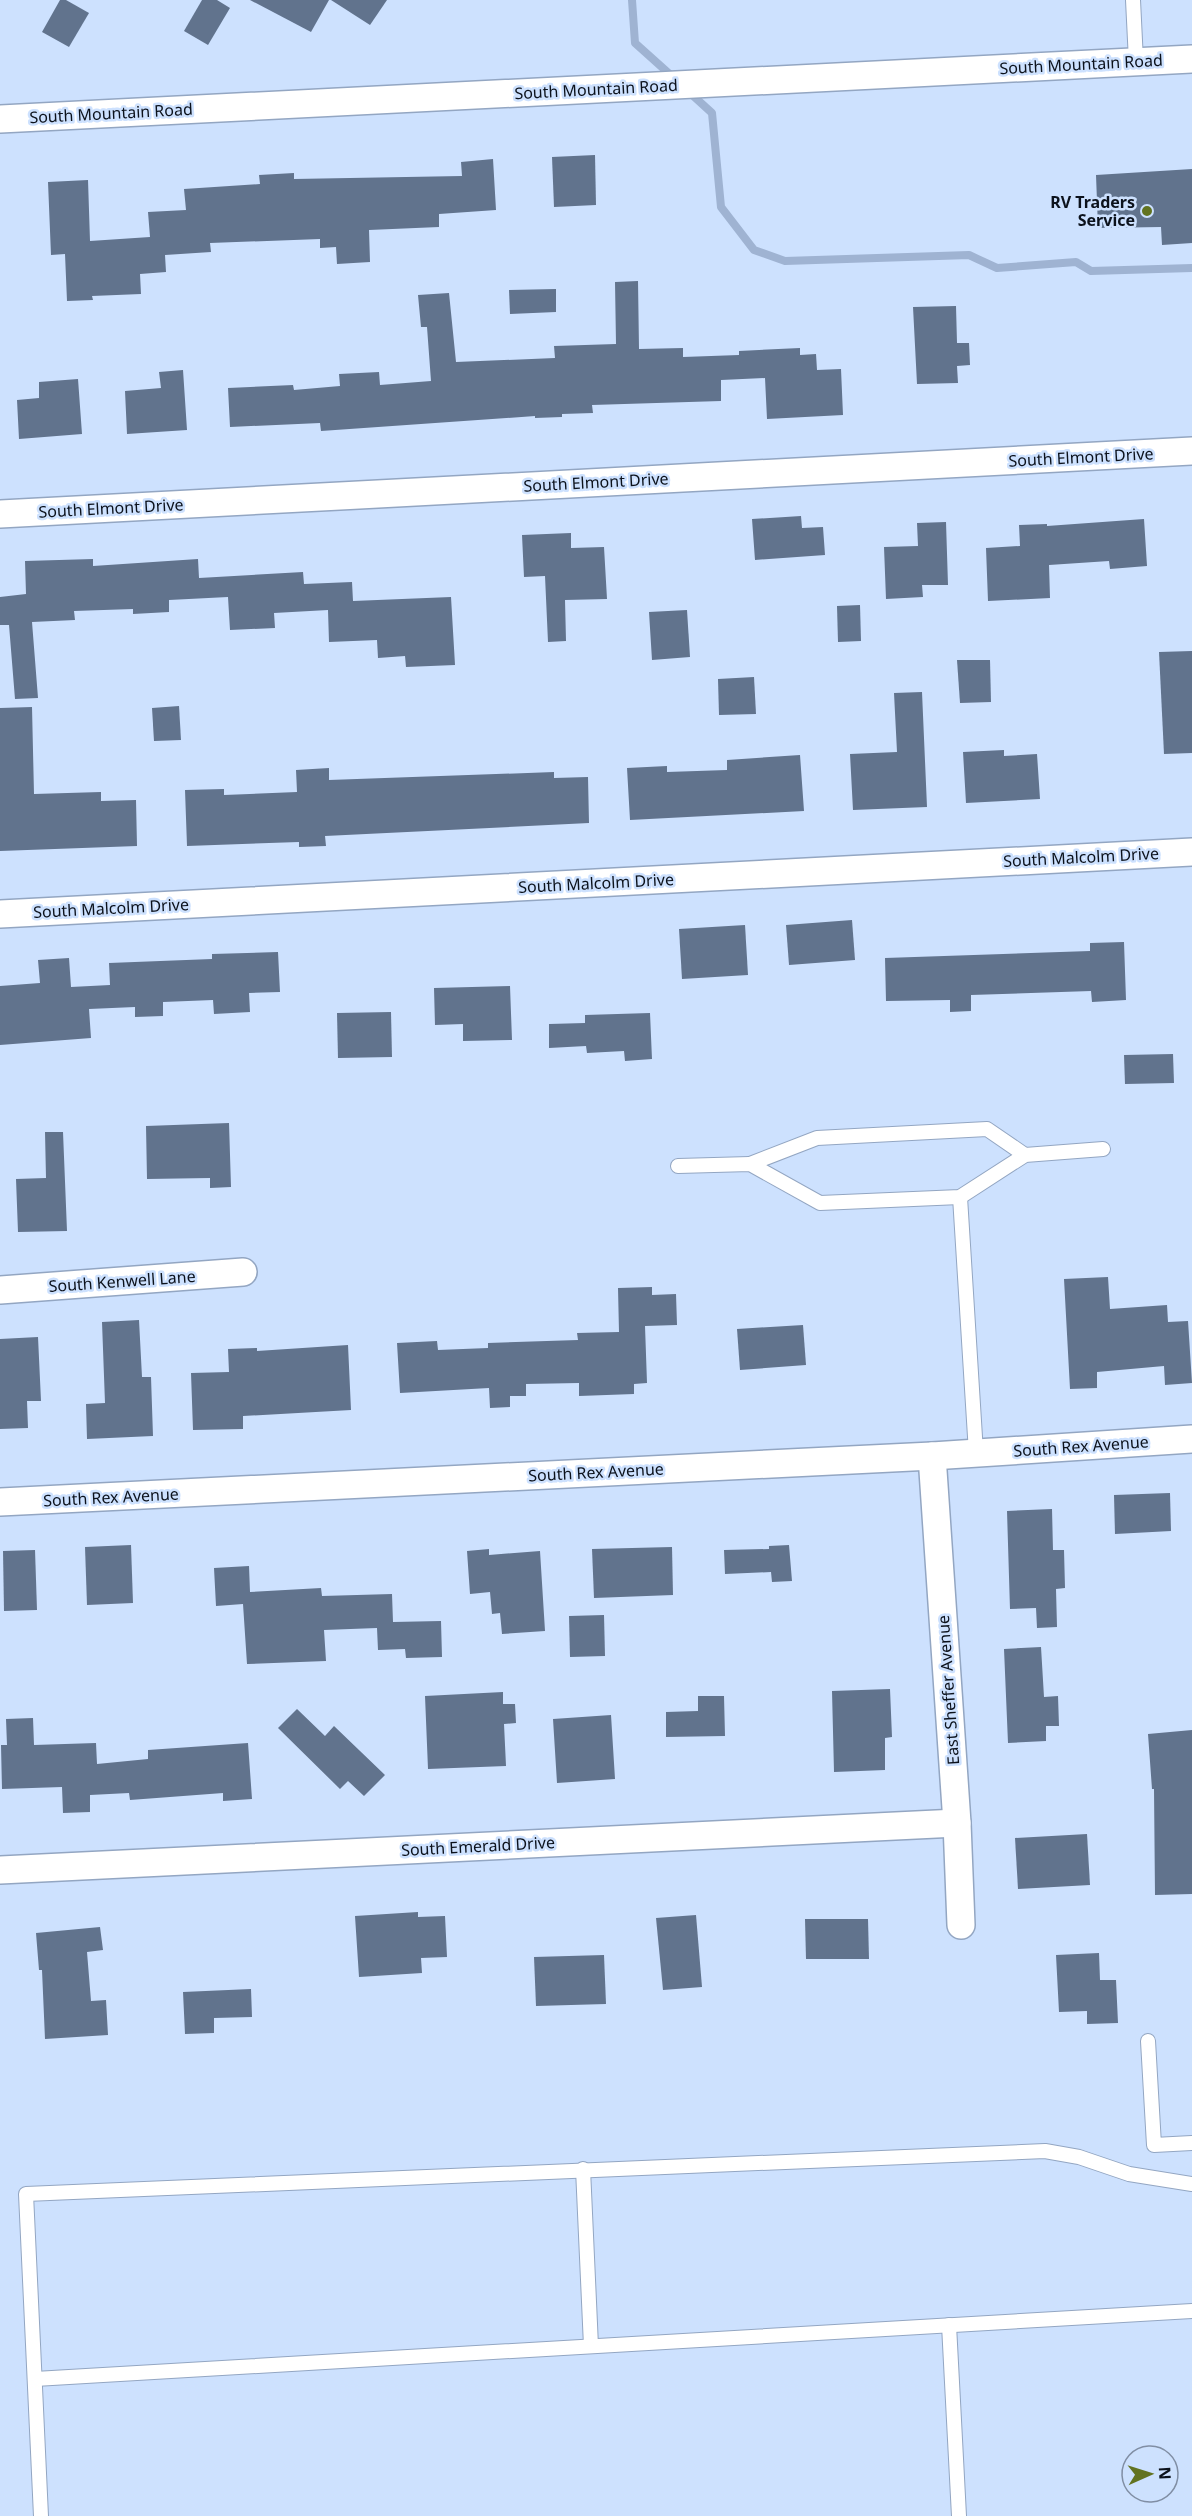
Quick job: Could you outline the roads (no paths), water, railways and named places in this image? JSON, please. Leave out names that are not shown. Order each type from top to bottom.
[{"type":"street","name":"South Mountain Road","points":[[0,119],[1192,59]]},
{"type":"street","name":"South Elmont Drive","points":[[0,514],[1192,451]]},
{"type":"street","name":"South Malcolm Drive","points":[[0,914],[1192,852]]},
{"type":"street","name":"South Kenwell Lane","points":[[0,1290],[243,1272]]},
{"type":"street","name":"South Rex Avenue","points":[[0,1502],[932,1456],[1192,1439]]},
{"type":"street","name":"East Sheffer Avenue","points":[[932,1456],[957,1823],[961,1925]]},
{"type":"street","name":"South Emerald Drive","points":[[0,1869],[957,1823]]},
{"type":"lane","points":[[1133,0],[1136,61]]},
{"type":"lane","points":[[678,1166],[750,1164],[817,1138],[987,1129],[1025,1155]]},
{"type":"lane","points":[[750,1164],[820,1203],[960,1197],[1025,1155],[1103,1149]]},
{"type":"lane","points":[[960,1197],[976,1453]]},
{"type":"lane","points":[[1148,2041],[1154,2145],[1192,2144]]},
{"type":"lane","points":[[41,2516],[26,2194],[1045,2151],[1079,2157],[1129,2174],[1192,2184]]},
{"type":"lane","points":[[583,2169],[591,2346]]},
{"type":"lane","points":[[35,2379],[1192,2311]]},
{"type":"lane","points":[[949,2325],[959,2516]]},
{"type":"waterway","points":[[632,0],[635,43],[674,78]]},
{"type":"waterway","points":[[689,92],[712,113],[721,207],[754,250],[785,261],[969,255],[997,268],[1076,262],[1091,271],[1192,268]]},
{"type":"place","name":"RV Traders Service","points":[[1147,211]]}]
